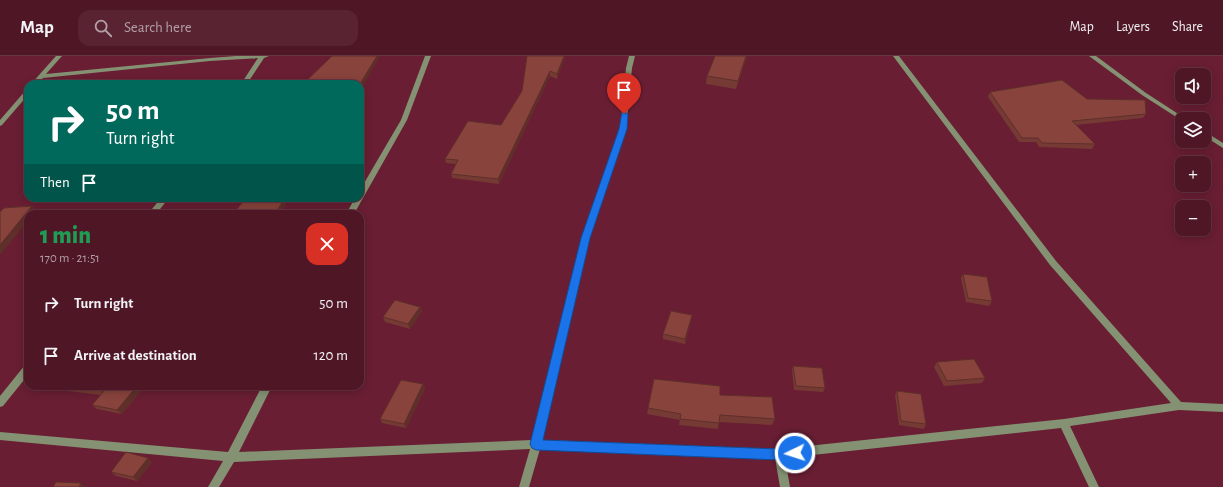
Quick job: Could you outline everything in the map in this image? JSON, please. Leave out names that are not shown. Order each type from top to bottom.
[{"type":"street","points":[[38,80],[59,56]]},
{"type":"street","points":[[247,80],[262,56]]},
{"type":"street","points":[[41,76],[93,73],[194,60],[266,56]]},
{"type":"street","points":[[364,190],[404,120],[428,56]]},
{"type":"street","points":[[524,487],[536,444],[586,238],[623,129],[629,68],[632,56]]},
{"type":"street","points":[[896,56],[1052,264],[1179,406]]},
{"type":"street","points":[[1092,56],[1144,94],[1175,114]]},
{"type":"street","points":[[0,124],[24,96]]},
{"type":"street","points":[[1211,138],[1223,146]]},
{"type":"street","points":[[155,210],[162,202]]},
{"type":"street","points":[[0,403],[24,373]]},
{"type":"street","points":[[213,487],[231,457],[265,390]]},
{"type":"street","points":[[0,436],[231,457],[536,444],[779,454],[1064,423],[1179,406],[1223,408]]},
{"type":"street","points":[[1064,423],[1094,487]]},
{"type":"street","points":[[779,454],[785,487]]},
{"type":"building","points":[[332,56],[377,56],[362,80],[307,80]]},
{"type":"building","points":[[527,56],[564,56],[557,74],[550,71],[498,179],[451,174],[458,160],[445,159],[468,121],[501,125],[522,91]]},
{"type":"building","points":[[715,56],[746,56],[738,81],[707,76]]},
{"type":"building","points":[[1062,80],[1087,99],[1145,100],[1146,114],[1072,121],[1095,144],[1042,143],[1038,138],[1022,138],[990,92]]},
{"type":"building","points":[[243,202],[282,202],[278,210],[236,210]]},
{"type":"building","points":[[32,206],[29,210],[24,210],[24,216],[0,245],[0,212],[4,208]]},
{"type":"building","points":[[963,274],[987,277],[992,301],[968,298]]},
{"type":"building","points":[[395,300],[420,307],[408,324],[383,317]]},
{"type":"building","points":[[671,311],[692,315],[685,339],[663,334]]},
{"type":"building","points":[[974,359],[985,378],[947,381],[937,362]]},
{"type":"building","points":[[793,366],[822,368],[825,388],[796,386]]},
{"type":"building","points":[[654,379],[720,386],[720,395],[772,397],[775,419],[720,415],[719,423],[680,419],[681,414],[648,408]]},
{"type":"building","points":[[401,380],[423,384],[404,424],[380,419]]},
{"type":"building","points":[[96,390],[134,390],[117,410],[92,405],[104,391]]},
{"type":"building","points":[[897,391],[921,394],[926,424],[901,421]]},
{"type":"building","points":[[126,452],[148,458],[133,477],[111,472]]},
{"type":"building","points":[[56,482],[81,483],[79,487],[53,487]]},
{"type":"route","points":[[624,114],[623,129],[586,238],[536,444],[779,454],[795,453]]}]
